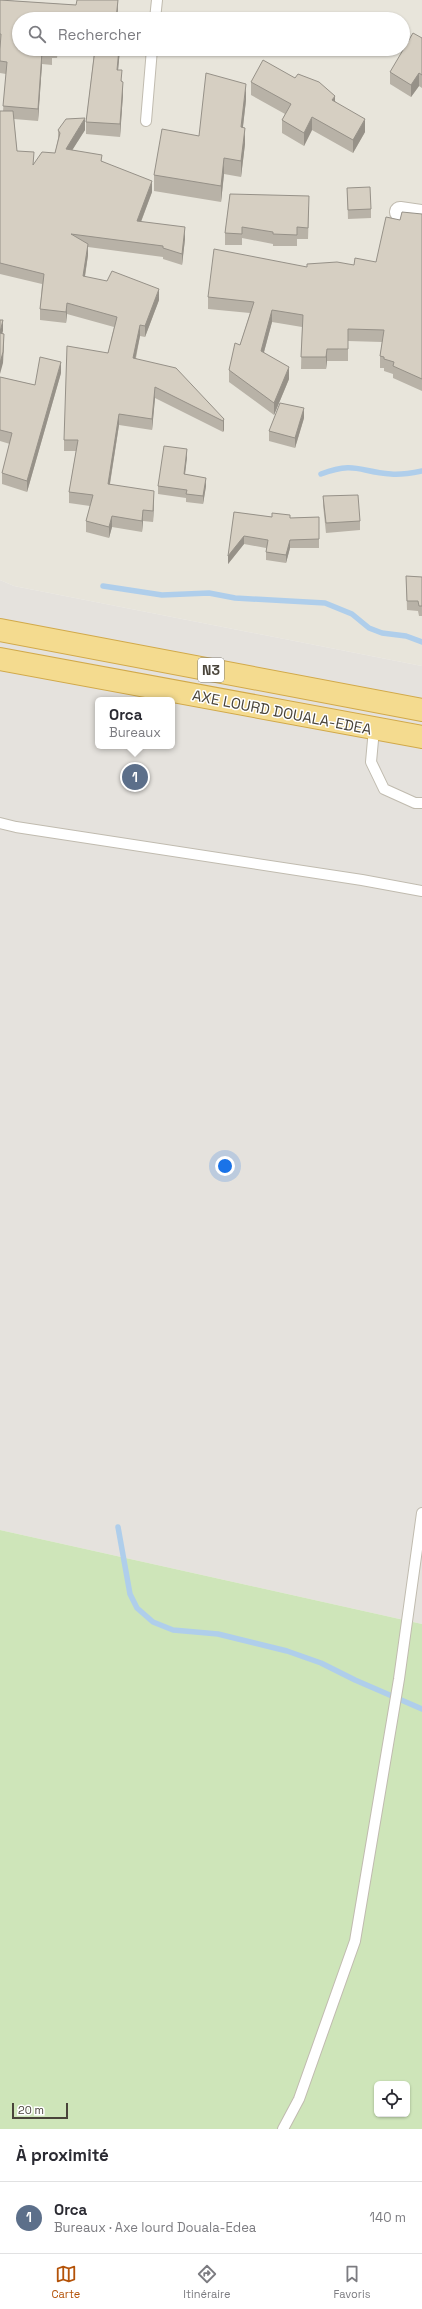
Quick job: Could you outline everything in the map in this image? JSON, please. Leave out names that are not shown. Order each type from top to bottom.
[{"type":"highway","points":[[0,617],[81,646]]},
{"type":"highway","name":"AXE LOURD DOUALA-EDEA","points":[[0,630],[422,710]]},
{"type":"highway","name":"AXE LOURD DOUALA-EDEA","points":[[0,659],[422,737]]},
{"type":"street","points":[[400,212],[422,216]]},
{"type":"lane","points":[[156,12],[157,0]]},
{"type":"lane","points":[[146,121],[151,56]]},
{"type":"lane","points":[[374,729],[371,762],[384,789],[415,803],[422,804]]},
{"type":"lane","points":[[0,823],[16,828],[362,880],[422,891]]},
{"type":"lane","points":[[283,2129],[299,2099],[355,1941],[399,1679],[422,1513]]},
{"type":"shaded area","points":[[0,0],[422,0],[422,666],[14,586],[0,580]]},
{"type":"shaded area","points":[[0,580],[14,586],[422,666],[422,1624],[0,1530]]},
{"type":"green space","points":[[0,1530],[422,1624],[422,2129],[0,2129]]},
{"type":"building","points":[[0,0],[76,5],[77,0],[118,0],[117,12],[12,12],[12,56],[42,56],[38,109],[3,106],[7,62],[0,61]]},
{"type":"building","points":[[413,33],[422,38],[422,75],[419,73],[411,85],[390,72],[399,56],[410,56],[410,38]]},
{"type":"building","points":[[94,56],[118,56],[117,70],[122,70],[121,81],[123,82],[120,124],[86,122]]},
{"type":"building","points":[[263,60],[295,78],[298,74],[319,82],[335,96],[332,100],[365,119],[353,140],[312,117],[304,133],[282,120],[291,104],[251,82]]},
{"type":"building","points":[[206,73],[246,84],[241,127],[245,128],[241,161],[224,158],[221,186],[154,175],[162,129],[199,136]]},
{"type":"building","points":[[0,111],[13,111],[17,151],[34,152],[33,165],[42,152],[55,153],[60,133],[58,130],[66,119],[85,118],[66,149],[102,155],[101,161],[152,181],[137,221],[185,227],[182,254],[163,248],[163,246],[71,234],[88,244],[83,276],[107,281],[112,271],[159,289],[145,326],[140,325],[133,358],[176,368],[224,419],[223,421],[155,387],[152,419],[119,414],[108,484],[154,491],[153,511],[143,510],[142,521],[112,516],[109,527],[86,521],[93,495],[69,492],[78,440],[64,440],[67,346],[108,353],[117,317],[67,303],[66,312],[40,309],[44,274],[0,263]]},
{"type":"building","points":[[370,187],[371,209],[348,210],[347,188]]},
{"type":"building","points":[[230,194],[309,196],[308,228],[297,227],[297,235],[273,234],[273,232],[242,227],[242,234],[225,233]]},
{"type":"building","points":[[402,212],[422,214],[422,379],[393,366],[394,362],[380,356],[384,330],[348,329],[348,349],[327,349],[326,357],[301,357],[303,315],[272,310],[261,351],[289,367],[274,403],[229,370],[235,343],[240,345],[254,302],[208,297],[214,249],[307,267],[307,264],[337,262],[354,265],[355,258],[376,262],[386,217],[400,220]]},
{"type":"building","points":[[0,320],[3,320],[0,332]]},
{"type":"building","points":[[0,333],[4,334],[3,352],[0,363]]},
{"type":"building","points":[[40,357],[61,362],[27,481],[2,473],[12,433],[0,430],[0,377],[35,385]]},
{"type":"building","points":[[280,403],[304,408],[295,438],[269,431]]},
{"type":"building","points":[[164,446],[187,449],[184,474],[206,478],[203,496],[186,494],[187,490],[158,486]]},
{"type":"building","points":[[358,495],[360,521],[326,523],[323,496]]},
{"type":"building","points":[[234,512],[272,517],[272,513],[290,515],[290,518],[319,517],[319,539],[290,540],[286,555],[266,552],[268,540],[244,536],[228,556]]},
{"type":"building","points":[[406,576],[422,577],[422,606],[419,606],[418,601],[407,601]]},
{"type":"waterway","points":[[321,474],[342,468],[357,468],[380,473],[395,474],[406,474],[422,471]]},
{"type":"waterway","points":[[103,586],[162,595],[209,593],[235,598],[325,603],[352,614],[369,628],[382,633],[406,636],[422,642]]},
{"type":"waterway","points":[[118,1527],[130,1594],[137,1608],[153,1622],[173,1630],[218,1634],[287,1651],[321,1663],[355,1680],[422,1709]]},
{"type":"place","name":"Orca","points":[[135,777]]}]
